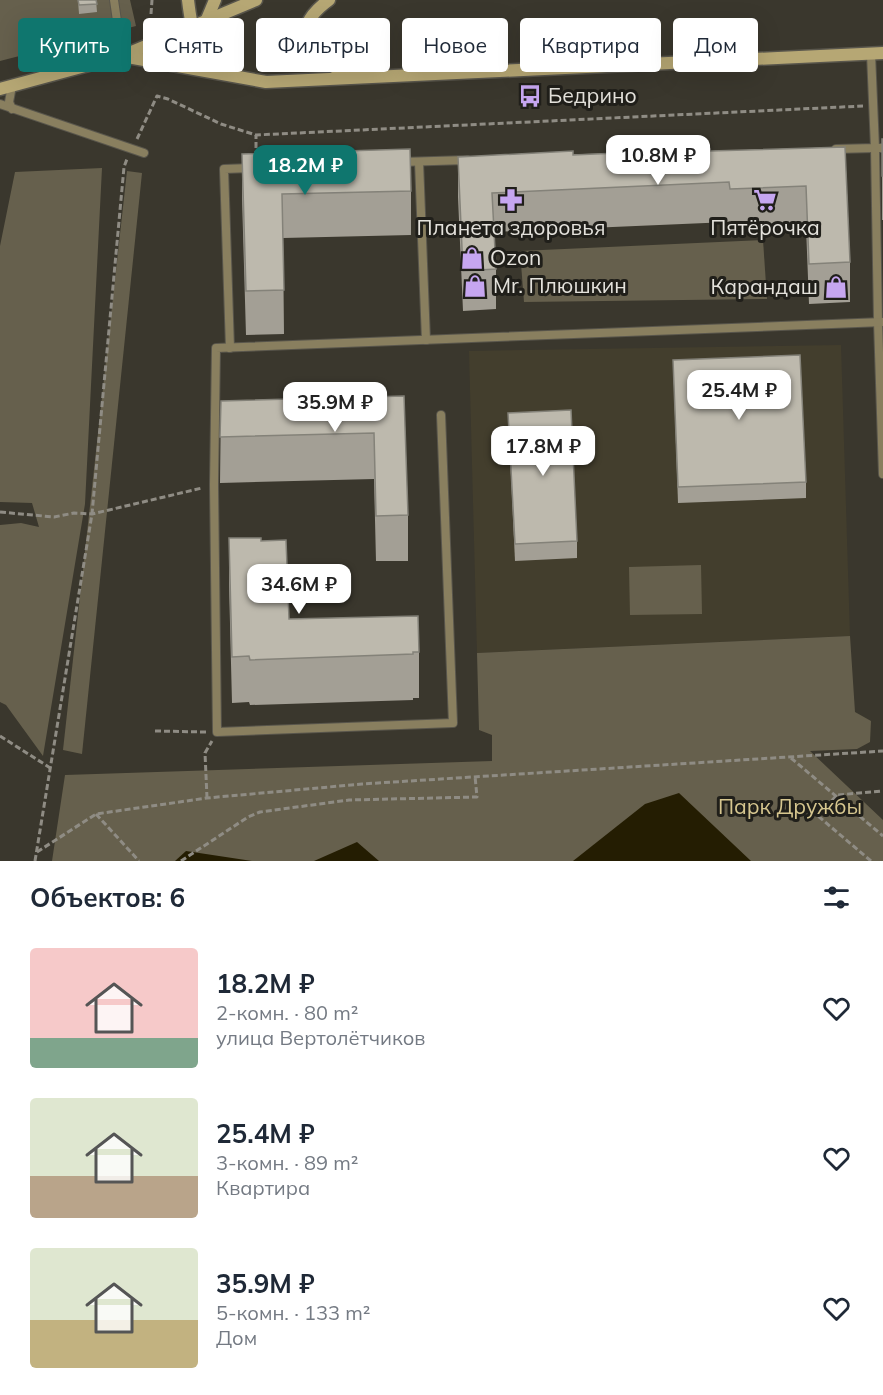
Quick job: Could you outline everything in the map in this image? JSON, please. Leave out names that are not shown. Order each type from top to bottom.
[{"type":"main road","points":[[188,0],[190,18]]},
{"type":"main road","points":[[208,18],[215,0]]},
{"type":"main road","points":[[212,18],[256,0]]},
{"type":"main road","points":[[329,0],[311,16],[306,28],[311,50],[319,59],[359,77]]},
{"type":"main road","points":[[131,58],[266,82],[877,53]]},
{"type":"main road","points":[[6,87],[62,72]]},
{"type":"lane","points":[[114,0],[117,18]]},
{"type":"lane","points":[[877,53],[874,105],[879,148],[883,474]]},
{"type":"lane","points":[[6,87],[12,109]]},
{"type":"lane","points":[[0,104],[144,153]]},
{"type":"lane","points":[[828,150],[879,148]]},
{"type":"lane","points":[[396,163],[477,160]]},
{"type":"lane","points":[[419,162],[426,340]]},
{"type":"lane","points":[[230,348],[224,169],[256,168]]},
{"type":"lane","points":[[441,415],[453,723],[217,732],[214,485],[216,348],[881,322]]},
{"type":"path","points":[[151,14],[152,0]]},
{"type":"path","points":[[35,861],[52,769],[92,514],[124,166],[157,96],[221,124],[256,135],[874,105]]},
{"type":"path","points":[[256,135],[256,168]]},
{"type":"path","points":[[0,512],[54,517],[74,513],[92,514],[214,485]]},
{"type":"path","points":[[155,730],[217,732],[206,753],[207,798]]},
{"type":"path","points":[[0,736],[52,769]]},
{"type":"path","points":[[37,852],[96,814],[207,798],[475,776],[883,751]]},
{"type":"path","points":[[790,757],[883,836]]},
{"type":"path","points":[[181,861],[248,817],[260,812],[349,800],[477,797],[475,776]]},
{"type":"path","points":[[871,861],[818,816],[837,795],[883,791]]},
{"type":"path","points":[[96,814],[139,861]]},
{"type":"shaded area","points":[[841,345],[850,636],[477,653],[469,351]]},
{"type":"shaded area","points":[[679,793],[751,861],[573,861],[645,804]]},
{"type":"shaded area","points":[[357,842],[379,861],[314,861]]},
{"type":"shaded area","points":[[186,851],[252,861],[175,861]]},
{"type":"green space","points":[[0,0],[130,0],[136,26],[131,27],[131,18],[18,18],[18,56],[0,61]]},
{"type":"green space","points":[[102,168],[85,504],[43,756],[6,705],[0,702],[0,525],[21,523],[39,527],[32,503],[0,502],[0,246],[15,172]]},
{"type":"green space","points":[[127,171],[142,173],[82,754],[63,750]]},
{"type":"green space","points":[[763,240],[767,299],[524,302],[520,251]]},
{"type":"green space","points":[[701,565],[702,614],[630,615],[629,567]]},
{"type":"green space","name":"Парк Дружбы","points":[[850,636],[855,712],[871,721],[870,742],[857,749],[810,751],[883,820],[883,861],[52,861],[65,775],[492,761],[492,735],[479,730],[477,653]]},
{"type":"building","points":[[78,0],[96,0],[97,4],[79,5]]},
{"type":"building","points":[[883,139],[883,176],[882,176]]},
{"type":"building","points":[[845,147],[850,262],[809,264],[806,186],[730,189],[729,182],[492,193],[496,269],[463,271],[458,157],[573,151],[573,155],[710,149],[710,151]]},
{"type":"building","points":[[410,149],[411,191],[282,194],[284,290],[246,291],[242,154]]},
{"type":"building","points":[[800,355],[806,482],[678,487],[673,360]]},
{"type":"building","points":[[404,396],[408,515],[376,516],[374,433],[220,437],[221,401]]},
{"type":"building","points":[[571,410],[577,541],[515,544],[508,413]]},
{"type":"building","points":[[229,538],[261,538],[261,541],[286,540],[289,619],[418,616],[419,652],[250,660],[249,656],[232,657]]},
{"type":"place","name":"Бедрино","points":[[530,96]]},
{"type":"place","name":"Планета здоровья","points":[[511,200]]},
{"type":"place","name":"Пятёрочка","points":[[765,200]]},
{"type":"place","name":"Ozon","points":[[472,258]]},
{"type":"place","name":"Mr. Плюшкин","points":[[475,286]]},
{"type":"place","name":"Карандаш","points":[[836,287]]}]
